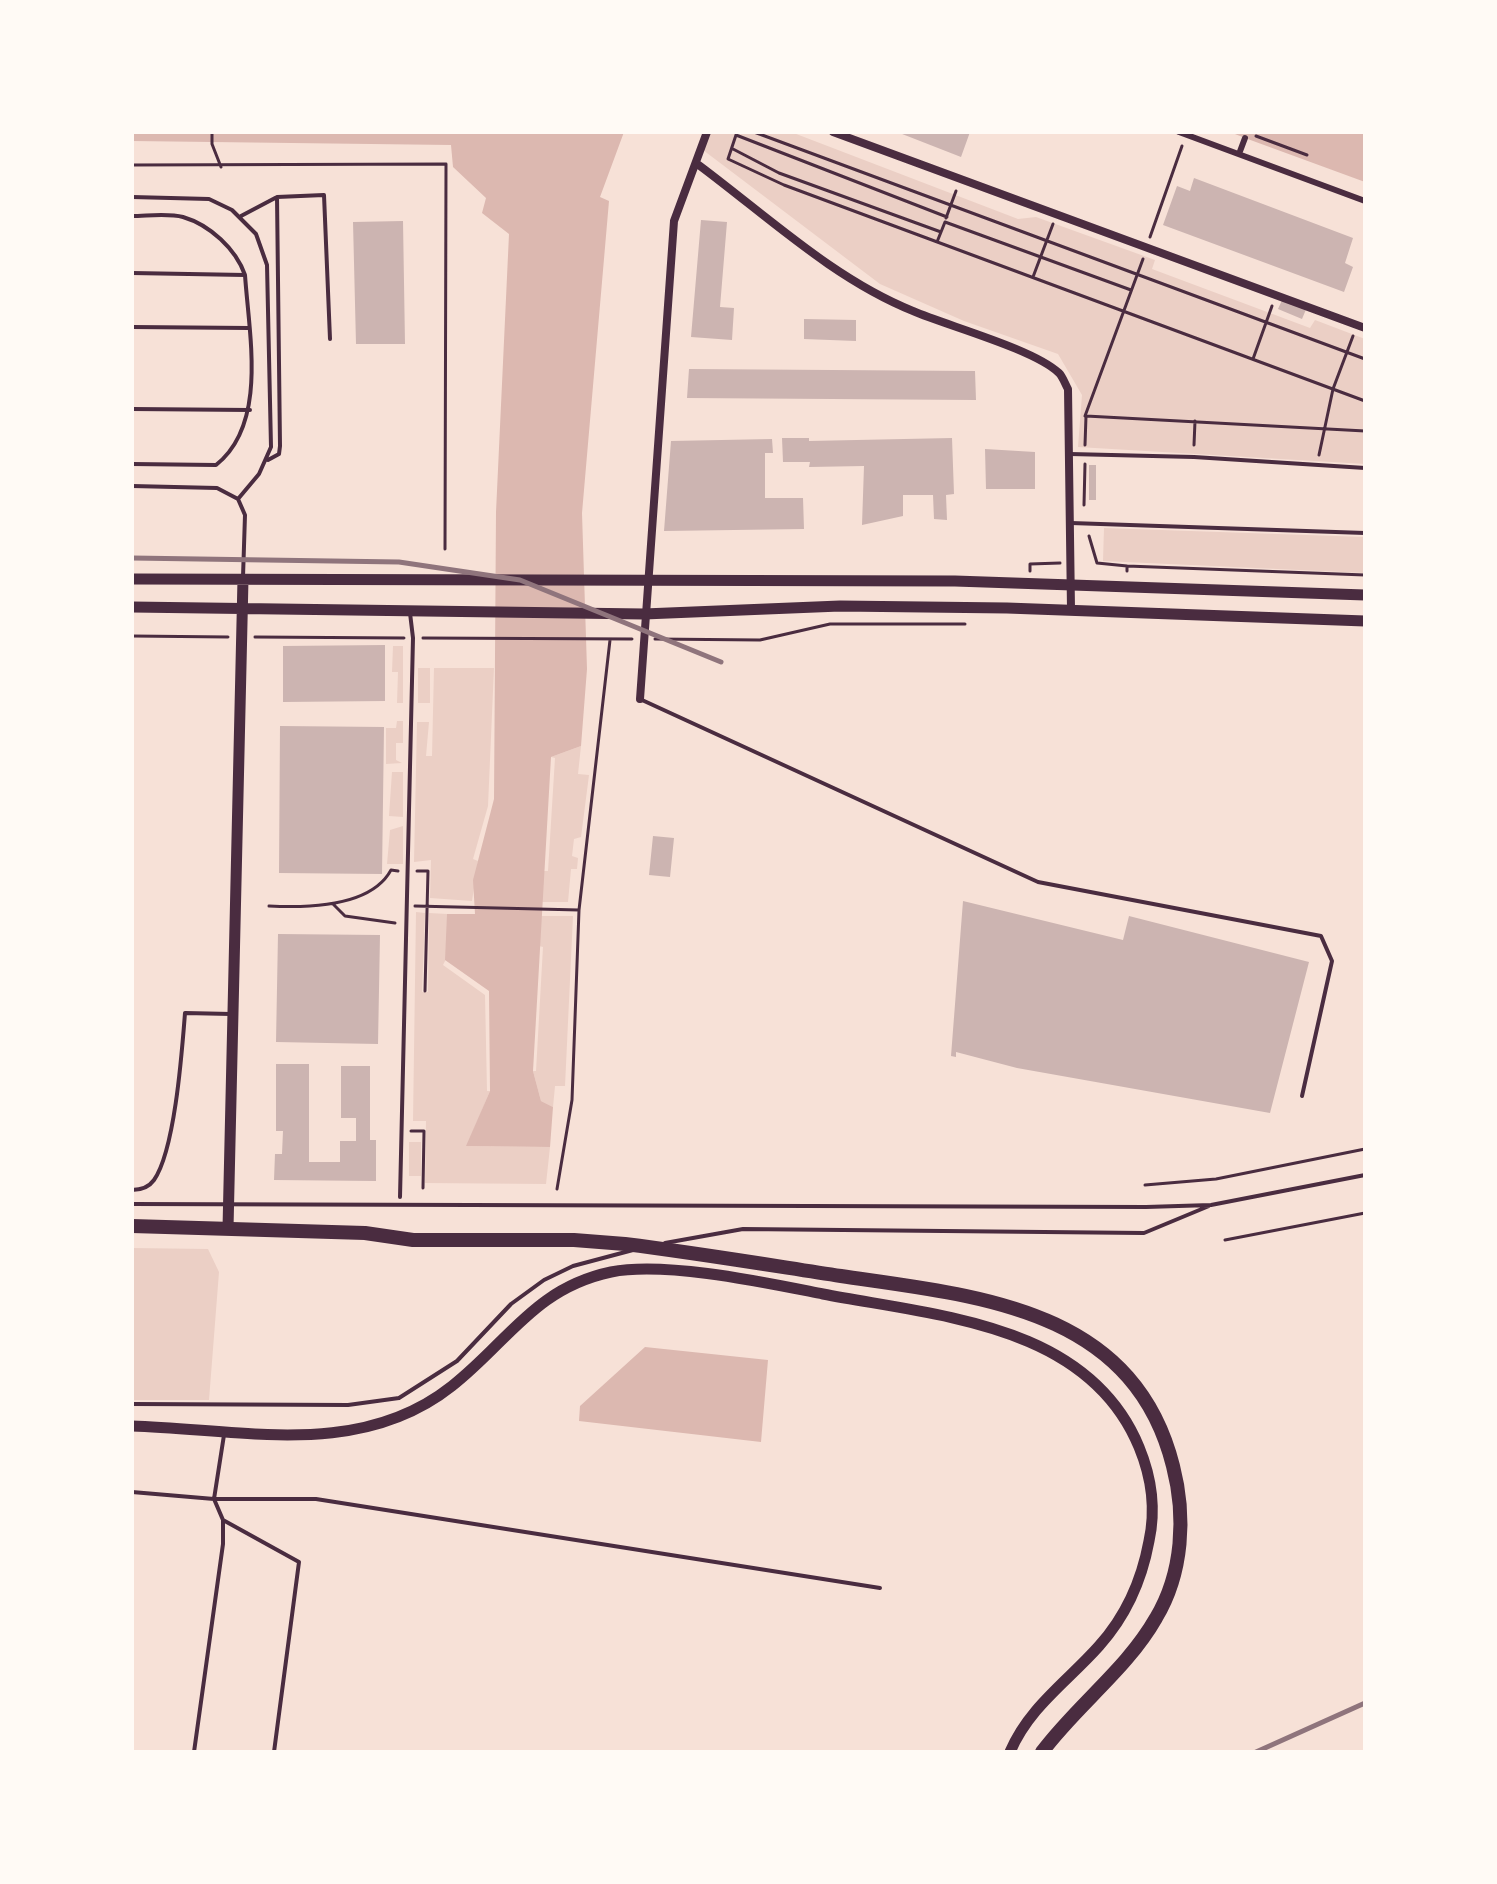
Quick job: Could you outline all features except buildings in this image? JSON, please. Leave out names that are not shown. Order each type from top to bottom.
[{"type":"highway","points":[[132,1226],[228,1228],[280,1233],[365,1233],[413,1240],[574,1240],[647,1247],[985,1299],[1050,1320],[1084,1339],[1113,1360],[1136,1384],[1158,1419],[1179,1486],[1179,1556],[1170,1588],[1151,1627],[1042,1752]]},
{"type":"main road","points":[[132,579],[1071,584],[1365,595]]},
{"type":"main road","points":[[228,1228],[243,579]]},
{"type":"main road","points":[[132,607],[644,614],[840,606],[1071,609],[1365,621]]},
{"type":"main road","points":[[132,1426],[322,1435],[354,1432],[387,1423],[423,1406],[453,1385],[549,1295],[614,1271],[644,1269],[705,1276],[977,1324],[1054,1353],[1099,1387],[1121,1413],[1146,1463],[1151,1492],[1151,1528],[1143,1566],[1121,1616],[1099,1646],[1030,1716],[1010,1752]]},
{"type":"street","points":[[640,699],[646,580],[674,221],[707,132]]},
{"type":"street","points":[[833,132],[1361,327]]},
{"type":"street","points":[[1182,133],[1365,201]]},
{"type":"street","points":[[1239,154],[1245,138]]},
{"type":"street","points":[[696,163],[842,273],[909,310],[1027,355],[1060,374],[1068,389],[1071,609]]},
{"type":"lane","points":[[241,216],[277,197],[324,195],[330,339]]},
{"type":"lane","points":[[132,197],[209,199],[241,216],[256,234],[267,265],[271,447],[266,461],[238,499]]},
{"type":"lane","points":[[266,461],[279,454],[280,446],[277,197]]},
{"type":"lane","points":[[132,216],[182,217],[226,243],[239,257],[245,275],[249,328],[250,410],[237,445],[216,465],[132,464]]},
{"type":"lane","points":[[132,273],[245,275]]},
{"type":"lane","points":[[132,327],[249,328]]},
{"type":"lane","points":[[132,409],[250,410]]},
{"type":"lane","points":[[1070,454],[1194,457],[1365,468]]},
{"type":"lane","points":[[132,486],[217,488],[238,499],[245,515],[243,579]]},
{"type":"lane","points":[[1071,523],[1365,533]]},
{"type":"lane","points":[[400,1197],[413,638],[409,610]]},
{"type":"lane","points":[[640,699],[1038,882],[1321,936],[1332,961],[1302,1096]]},
{"type":"lane","points":[[132,1190],[141,1190],[154,1181],[164,1154],[180,1084],[185,1013],[235,1014]]},
{"type":"lane","points":[[132,1204],[1211,1205],[1365,1175]]},
{"type":"lane","points":[[132,1404],[348,1405],[399,1398],[457,1361],[511,1304],[544,1280],[573,1266],[647,1247],[743,1229],[1144,1233],[1211,1205]]},
{"type":"lane","points":[[194,1752],[223,1520],[214,1499],[224,1432]]},
{"type":"lane","points":[[132,1492],[214,1499],[316,1499],[880,1588]]},
{"type":"lane","points":[[223,1520],[299,1562],[274,1752]]},
{"type":"path","points":[[212,132],[212,144],[221,167]]},
{"type":"path","points":[[754,132],[1365,359]]},
{"type":"path","points":[[1245,138],[1247,132],[1307,155]]},
{"type":"path","points":[[1069,417],[1086,416],[1137,275],[1182,133]]},
{"type":"path","points":[[1131,290],[1041,257],[737,134],[728,159],[784,185],[1365,401]]},
{"type":"path","points":[[732,148],[779,173],[941,232]]},
{"type":"path","points":[[132,165],[446,164],[445,549]]},
{"type":"path","points":[[937,242],[960,179]]},
{"type":"path","points":[[1033,277],[1056,214]]},
{"type":"path","points":[[1253,359],[1276,295]]},
{"type":"path","points":[[1318,459],[1333,389],[1346,352],[1361,327]]},
{"type":"path","points":[[1193,451],[1195,421]]},
{"type":"path","points":[[1127,566],[1365,575]]},
{"type":"path","points":[[261,637],[760,640],[830,624],[965,624]]},
{"type":"path","points":[[132,636],[225,637]]},
{"type":"path","points":[[557,1189],[572,1100],[579,910],[610,639]]},
{"type":"path","points":[[269,906],[292,907],[332,902],[383,884],[391,870]]},
{"type":"path","points":[[425,991],[428,871]]},
{"type":"path","points":[[332,902],[345,916],[381,923]]},
{"type":"path","points":[[408,906],[579,910]]},
{"type":"path","points":[[423,1188],[424,1131]]},
{"type":"path","points":[[1145,1185],[1216,1179],[1365,1149]]},
{"type":"path","points":[[1225,1240],[1365,1213]]},
{"type":"shaded area","points":[[132,132],[624,132],[600,197],[609,201],[582,513],[587,669],[581,746],[551,757],[533,1071],[541,1101],[553,1107],[550,1147],[466,1146],[490,1091],[489,991],[445,960],[447,914],[475,914],[473,880],[494,799],[496,512],[509,234],[482,213],[486,198],[453,167],[451,145],[132,141]]},
{"type":"shaded area","points":[[706,132],[791,132],[1018,219],[1036,217],[1155,260],[1152,269],[1310,328],[1315,320],[1365,339],[1365,464],[1078,447],[1082,395],[1058,354],[964,321],[880,284],[703,150]]},
{"type":"shaded area","points":[[1230,132],[1365,132],[1365,182],[1245,138]]},
{"type":"shaded area","points":[[1104,528],[1365,537],[1365,573],[1103,561]]},
{"type":"shaded area","points":[[393,646],[403,646],[403,703],[397,703],[398,672],[392,672]]},
{"type":"shaded area","points":[[418,668],[430,668],[430,703],[418,703]]},
{"type":"shaded area","points":[[434,668],[494,668],[488,806],[473,859],[478,861],[472,901],[430,898],[431,860],[414,862],[417,722],[429,722],[426,756],[432,756]]},
{"type":"shaded area","points":[[397,721],[403,721],[403,743],[396,743],[396,760],[402,763],[386,764],[386,728],[396,728]]},
{"type":"shaded area","points":[[581,746],[578,774],[589,775],[581,837],[574,839],[572,856],[578,858],[577,869],[571,869],[568,902],[541,902],[543,871],[548,871],[555,758],[551,757]]},
{"type":"shaded area","points":[[392,772],[403,772],[403,817],[389,816]]},
{"type":"shaded area","points":[[403,826],[403,864],[387,864],[390,830]]},
{"type":"shaded area","points":[[416,912],[425,913],[422,992],[428,992],[429,913],[447,914],[448,955],[443,965],[485,995],[487,1091],[490,1091],[467,1146],[550,1147],[546,1184],[425,1183],[426,1121],[413,1121]]},
{"type":"shaded area","points":[[540,916],[573,916],[565,1086],[555,1086],[553,1107],[541,1101],[533,1071],[536,1071],[543,947],[539,946]]},
{"type":"shaded area","points":[[409,1142],[421,1142],[421,1176],[409,1176]]},
{"type":"shaded area","points":[[132,1248],[208,1249],[219,1272],[209,1400],[132,1400]]},
{"type":"shaded area","points":[[645,1347],[768,1360],[761,1442],[579,1421],[580,1406]]},
{"type":"railway","points":[[132,558],[399,562],[520,580],[721,662]]},
{"type":"railway","points":[[1256,1752],[1365,1703]]}]
